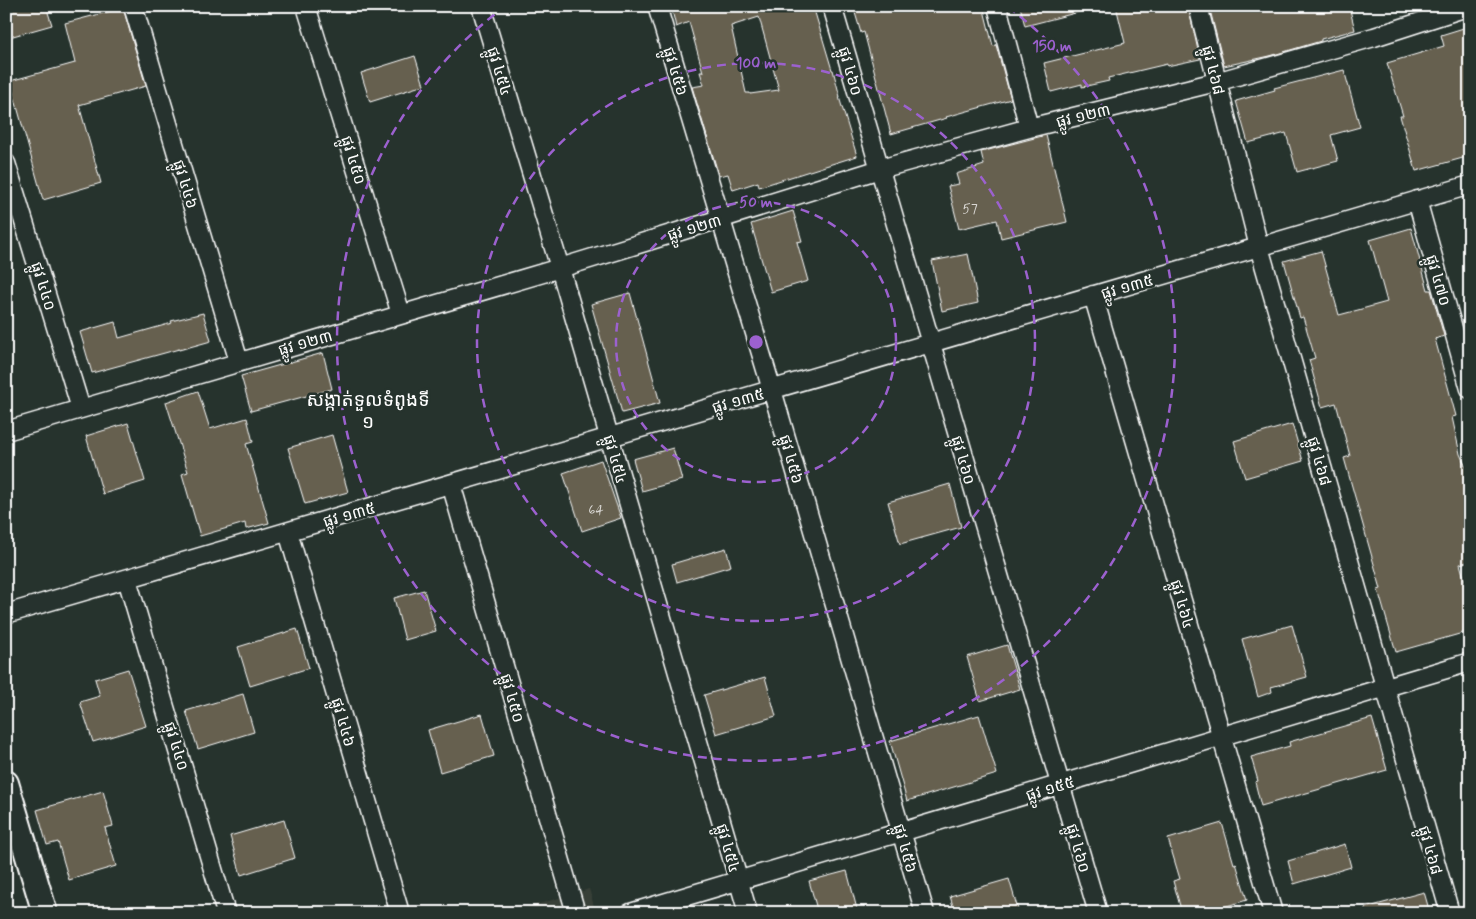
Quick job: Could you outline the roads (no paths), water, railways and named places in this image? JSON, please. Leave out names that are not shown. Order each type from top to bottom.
[{"type":"street","name":"ផ្លូវ ៤៤៦","points":[[133,6],[239,362]]},
{"type":"street","name":"ផ្លូវ ៤៥០","points":[[306,6],[401,314]]},
{"type":"street","name":"ផ្លូវ ៤៥៤","points":[[480,6],[560,268],[748,913]]},
{"type":"street","name":"ផ្លូវ ៤៥៦","points":[[657,6],[925,913]]},
{"type":"street","name":"ផ្លូវ ៤៦០","points":[[832,6],[1098,913]]},
{"type":"street","points":[[997,6],[1029,128]]},
{"type":"street","name":"ផ្លូវ ៤៦៨","points":[[1198,6],[1259,247],[1450,913]]},
{"type":"street","name":"ផ្លូវ ១២៣","points":[[6,431],[560,268],[880,168],[1029,128],[1216,82],[1374,37],[1470,6]]},
{"type":"street","name":"ផ្លូវ ៤៤០","points":[[6,163],[81,409]]},
{"type":"street","name":"ផ្លូវ ១៣៥","points":[[6,614],[1470,185]]},
{"type":"street","name":"ផ្លូវ ៤៧០","points":[[1417,200],[1470,389]]},
{"type":"street","name":"ផ្លូវ ៤៦៤","points":[[1093,295],[1273,913]]},
{"type":"street","name":"ផ្លូវ ៤៥០","points":[[450,484],[576,913]]},
{"type":"street","name":"ផ្លូវ ៤៤៦","points":[[288,532],[400,913]]},
{"type":"street","name":"ផ្លូវ ៤៤០","points":[[127,579],[226,913]]},
{"type":"street","name":"ផ្លូវ ១៥៥","points":[[630,913],[1470,662]]},
{"type":"street","points":[[6,783],[45,913]]},
{"type":"district","name":"សង្កាត់ទួលទំពូងទី ១","points":[[368,410]]}]
